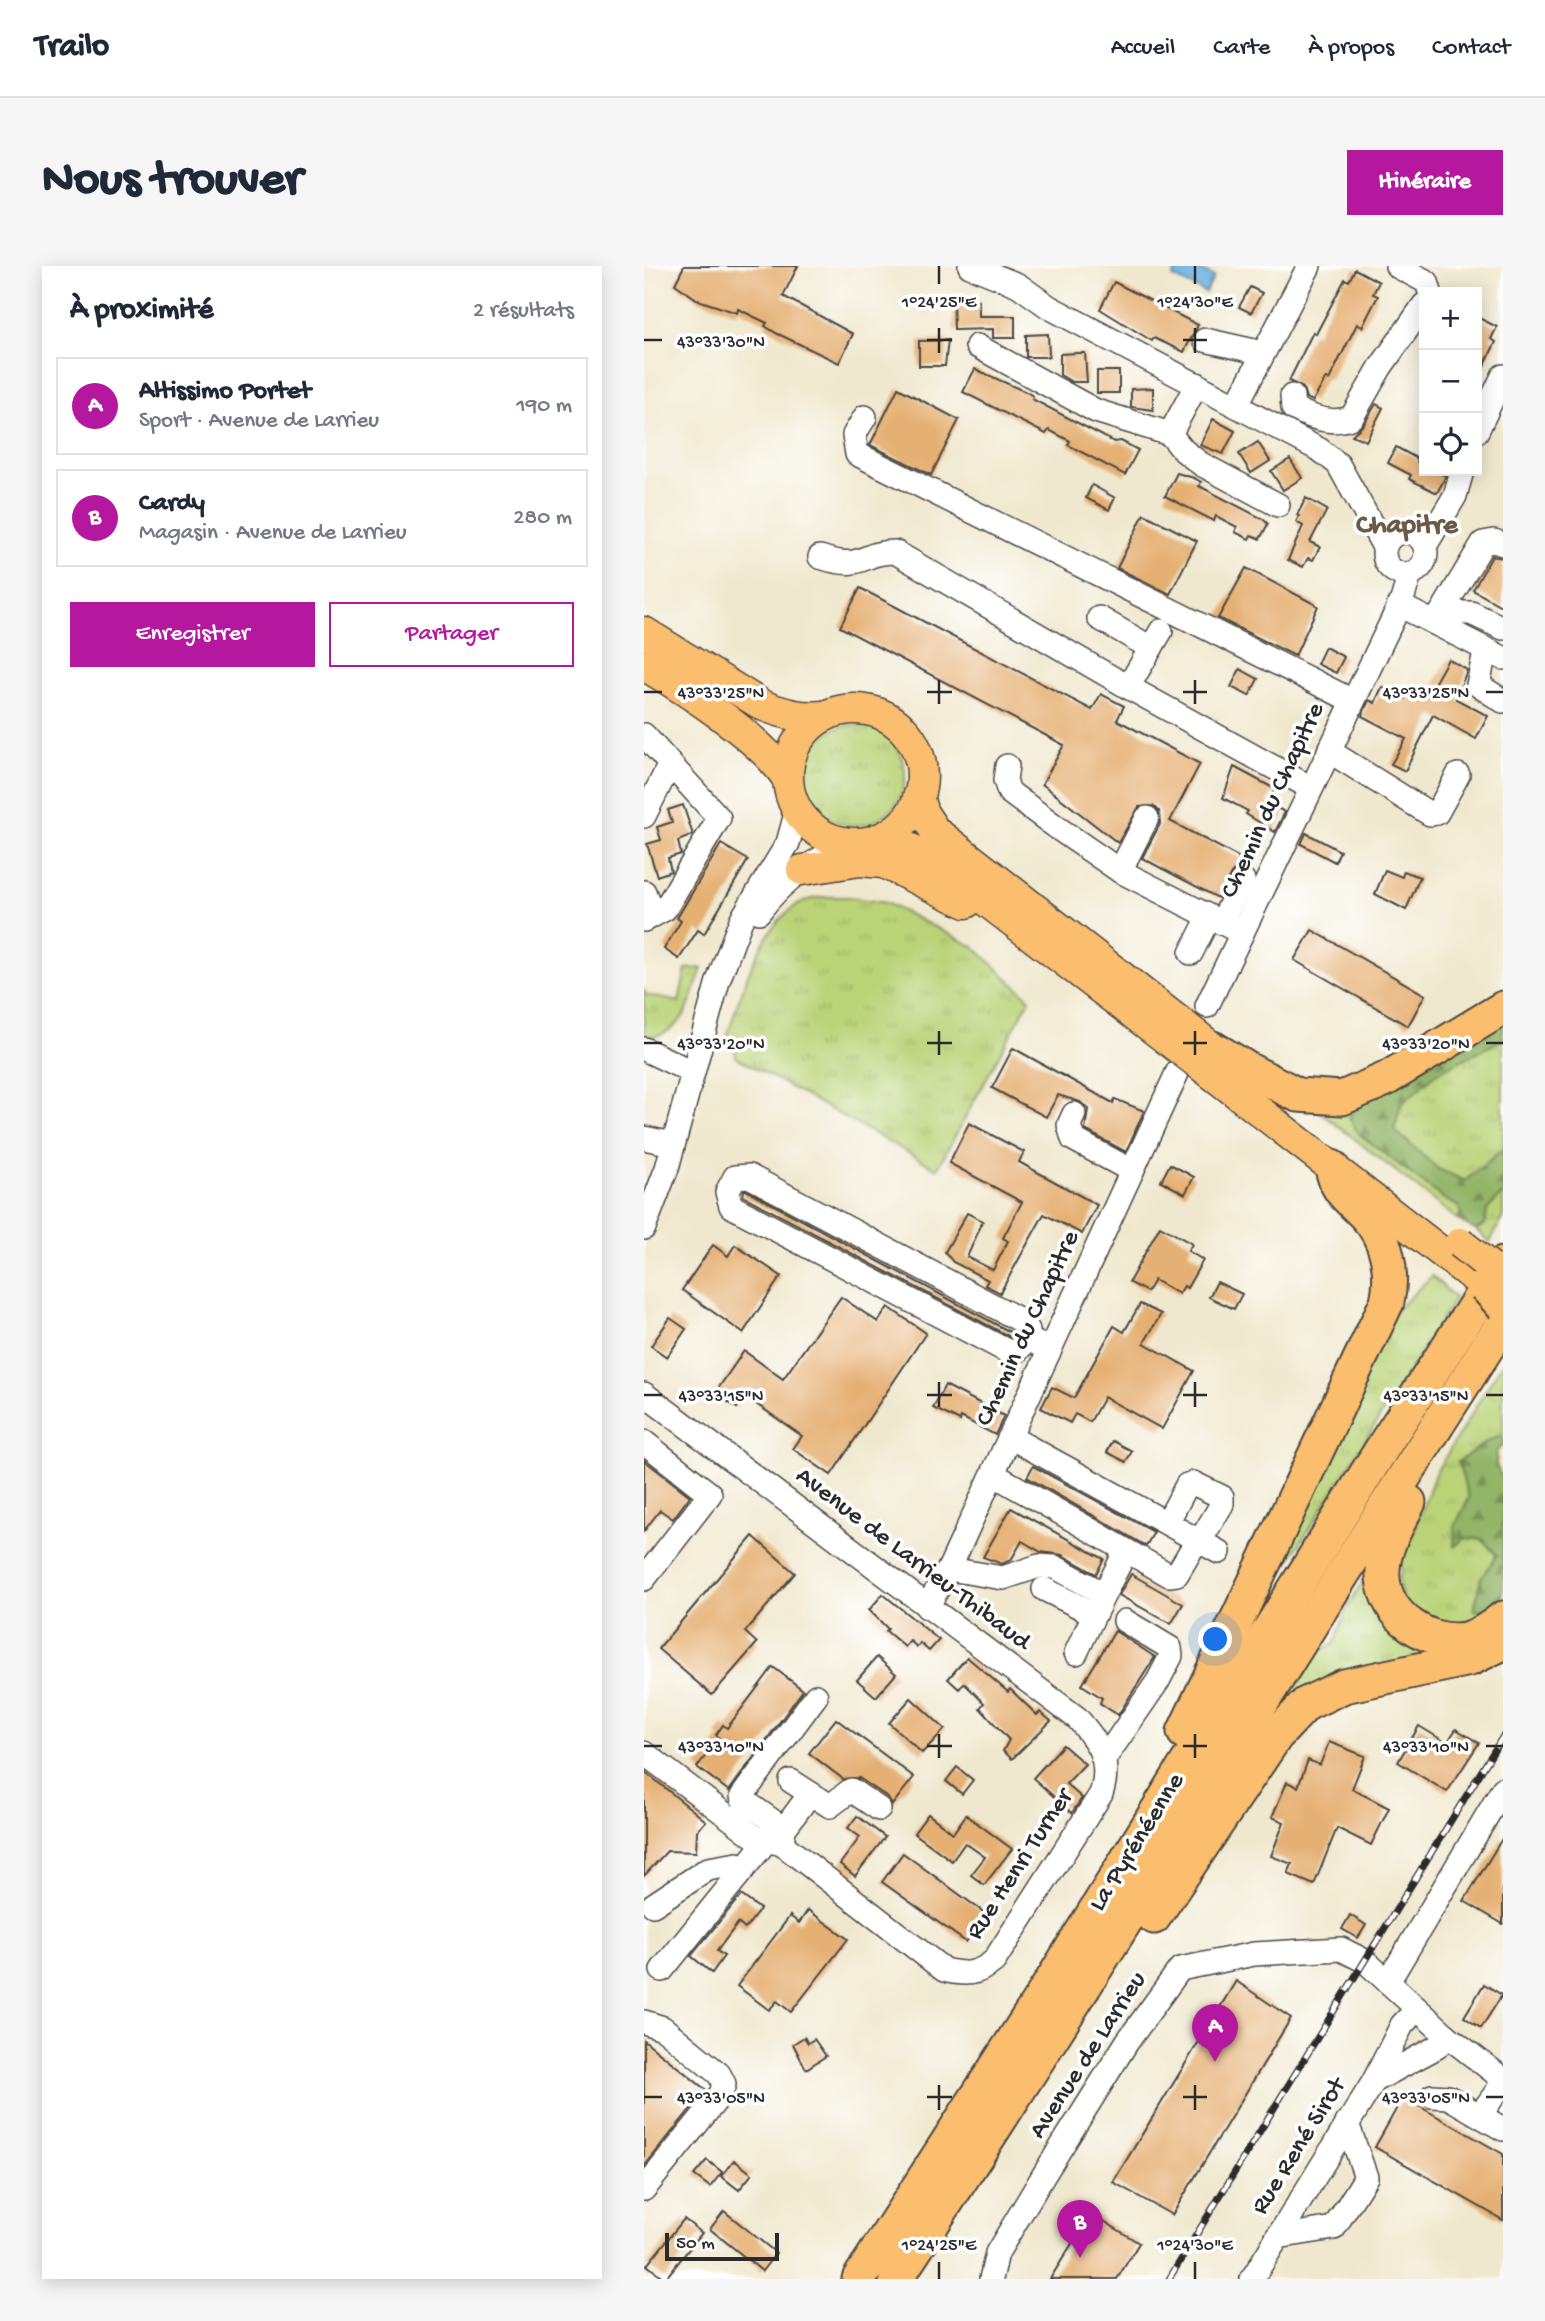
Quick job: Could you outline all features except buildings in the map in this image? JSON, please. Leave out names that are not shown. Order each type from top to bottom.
[{"type":"highway","points":[[1198,1062],[1298,1095],[1342,1098],[1386,1079],[1503,1008]]},
{"type":"highway","points":[[1124,1866],[1130,1825],[1176,1748],[1204,1692],[1387,1302],[1390,1269],[1386,1251],[1367,1217],[1335,1185],[1332,1167]]},
{"type":"highway","name":"La Pyrénéenne","points":[[859,2279],[1124,1866],[1379,1453],[1499,1285]]},
{"type":"highway","name":"La Pyrénéenne","points":[[896,2279],[1081,1994],[1417,1455],[1503,1323]]},
{"type":"highway","points":[[1417,1455],[1419,1483],[1392,1535],[1384,1560],[1387,1596],[1414,1629],[1448,1639],[1466,1639],[1482,1633],[1503,1618]]},
{"type":"highway","points":[[1081,1994],[1123,1963],[1276,1736],[1306,1704],[1344,1686],[1470,1659],[1503,1643]]},
{"type":"main road","points":[[644,632],[762,705],[783,713],[807,717],[825,716],[853,709],[881,714],[893,721],[908,736],[919,755],[922,769],[918,797],[902,823],[867,841]]},
{"type":"main road","points":[[644,665],[746,736],[779,766],[787,778],[797,810],[817,831],[829,838],[907,846],[930,858],[1040,942],[1171,1029]]},
{"type":"main road","points":[[787,778],[797,741],[814,722],[825,716]]},
{"type":"main road","points":[[918,797],[923,813],[935,831],[1171,1029],[1198,1062],[1332,1167],[1499,1285]]},
{"type":"main road","points":[[802,870],[860,861],[883,863],[976,908],[1010,934],[1040,942]]},
{"type":"main road","points":[[1198,1062],[1243,1076],[1455,1252]]},
{"type":"street","points":[[970,266],[1018,285],[1049,307],[1304,439],[1338,464],[1372,524],[1405,540],[1425,560],[1401,572],[1384,560],[1405,540],[1445,513],[1455,496],[1461,476]]},
{"type":"street","points":[[1003,266],[1018,285]]},
{"type":"street","points":[[1237,404],[1309,266]]},
{"type":"street","points":[[1397,266],[1427,282],[1428,287]]},
{"type":"street","points":[[1292,396],[1293,408],[1313,419],[1346,420],[1352,417],[1380,368],[1419,311]]},
{"type":"street","points":[[1205,340],[1259,362]]},
{"type":"street","points":[[976,346],[1096,411],[1174,428],[1201,464],[1278,506]]},
{"type":"street","points":[[1482,420],[1503,376]]},
{"type":"street","points":[[1174,428],[1197,384]]},
{"type":"street","points":[[864,417],[854,435],[857,454],[1353,701]]},
{"type":"street","points":[[1438,618],[1483,543],[1494,541],[1503,544]]},
{"type":"street","points":[[820,557],[852,564],[880,552],[895,552],[1128,687],[1311,788]]},
{"type":"street","name":"Chemin du Chapitre","points":[[1208,1006],[1395,612],[1394,598],[1401,572]]},
{"type":"street","points":[[1395,612],[1438,618],[1471,613],[1503,628]]},
{"type":"street","points":[[1100,618],[1156,639],[1128,687]]},
{"type":"street","points":[[1438,618],[1494,655],[1479,685],[1503,701]]},
{"type":"street","points":[[644,735],[719,818],[664,908],[648,917],[644,892]]},
{"type":"street","points":[[1329,751],[1430,814],[1437,813],[1458,775]]},
{"type":"street","points":[[644,816],[670,764]]},
{"type":"street","points":[[1007,766],[1005,780],[1009,792],[1120,871],[1242,933]]},
{"type":"street","points":[[644,1228],[673,1144],[718,981],[741,920],[788,843],[797,810]]},
{"type":"street","points":[[1120,871],[1147,818]]},
{"type":"street","points":[[731,948],[768,901],[802,870],[823,856],[867,841]]},
{"type":"street","points":[[1191,953],[1243,880]]},
{"type":"street","points":[[644,1049],[692,1072]]},
{"type":"street","name":"Chemin du Chapitre","points":[[927,1607],[949,1569],[1132,1171],[1198,1062]]},
{"type":"street","points":[[1074,1114],[1069,1125],[1073,1139],[1132,1171]]},
{"type":"street","points":[[644,1138],[673,1144]]},
{"type":"street","points":[[749,1176],[1022,1321],[1028,1330],[1028,1339],[1017,1351],[1007,1351],[731,1206],[727,1199],[731,1182],[735,1177],[749,1176]]},
{"type":"street","points":[[1028,1339],[1050,1350]]},
{"type":"street","name":"Avenue de Larrieu-Thibaud","points":[[644,1394],[1077,1718],[1096,1740],[1105,1758]]},
{"type":"street","points":[[644,1579],[717,1498],[651,1447],[679,1420]]},
{"type":"street","points":[[1010,1437],[1167,1523],[1203,1548]]},
{"type":"street","points":[[993,1474],[1169,1575],[1177,1574],[1203,1548],[1222,1504],[1222,1497],[1193,1483],[1187,1485],[1167,1523]]},
{"type":"street","points":[[1076,1653],[1126,1551]]},
{"type":"street","points":[[949,1569],[1003,1578],[1039,1566],[1055,1567],[1099,1604]]},
{"type":"street","points":[[1044,1588],[1099,1604]]},
{"type":"street","points":[[1105,1758],[1158,1681],[1171,1656],[1170,1648],[1125,1621]]},
{"type":"street","points":[[778,1838],[742,1796],[816,1696]]},
{"type":"street","points":[[644,1753],[745,1830],[778,1838]]},
{"type":"street","name":"Rue Henri Turner","points":[[778,1838],[944,1970],[963,1974],[980,1972],[994,1961],[1101,1794],[1107,1776],[1105,1758]]},
{"type":"street","points":[[791,1781],[830,1806],[851,1790],[879,1809]]},
{"type":"street","points":[[1388,1982],[1503,1789]]},
{"type":"street","points":[[662,1970],[743,1869],[778,1838],[810,1794]]},
{"type":"street","points":[[653,1905],[708,1869],[737,1864],[743,1869]]},
{"type":"street","name":"Avenue de Larrieu","points":[[990,2279],[997,2253],[1045,2173],[1127,2042],[1180,1969],[1254,1954],[1334,1947],[1365,1961],[1446,2035],[1503,2081]]},
{"type":"street","name":"Rue René Sirot","points":[[1252,2279],[1374,2081],[1402,2025],[1417,2009]]},
{"type":"street","points":[[644,2022],[663,2028],[719,2074],[724,2084],[721,2094],[644,2189]]},
{"type":"street","name":"Rue René Sirot","points":[[1374,2081],[1437,2047],[1446,2035]]},
{"type":"street","points":[[1480,2115],[1503,2081]]},
{"type":"street","points":[[1432,2096],[1448,2096],[1503,2129]]},
{"type":"street","points":[[1277,2237],[1334,2228],[1366,2177],[1347,2123]]},
{"type":"green space","points":[[855,725],[874,729],[891,739],[901,756],[905,775],[901,794],[891,811],[874,821],[855,825],[836,821],[819,811],[809,794],[805,775],[809,756],[819,739],[836,729]]},
{"type":"green space","points":[[848,897],[886,903],[973,946],[1030,999],[937,1169],[736,1057],[734,1040],[727,1037],[747,976],[768,935],[782,917],[798,905],[816,898]]},
{"type":"green space","points":[[702,968],[690,1004],[677,1024],[669,1031],[644,1037],[644,989],[646,995],[679,1002],[686,969]]},
{"type":"green space","points":[[1503,1017],[1503,1039],[1438,1072],[1401,1104],[1394,1130],[1438,1169],[1465,1181],[1503,1149],[1503,1193],[1487,1210],[1485,1224],[1476,1230],[1458,1220],[1461,1213],[1458,1206],[1444,1199],[1358,1133],[1349,1117],[1356,1108]]},
{"type":"green space","points":[[1503,1039],[1503,1149],[1465,1181],[1438,1169],[1394,1131],[1401,1104],[1438,1072]]},
{"type":"green space","points":[[1314,1107],[1357,1108],[1358,1133],[1444,1199],[1458,1206],[1461,1213],[1458,1220]]},
{"type":"green space","points":[[1503,1193],[1503,1217],[1490,1242],[1476,1230],[1485,1224],[1487,1210]]},
{"type":"green space","points":[[1432,1276],[1455,1298],[1246,1629],[1388,1318]]},
{"type":"green space","points":[[1503,1362],[1503,1435],[1488,1441],[1458,1462],[1469,1498],[1455,1526],[1455,1546],[1464,1538],[1482,1539],[1497,1556],[1481,1578],[1474,1610],[1489,1609],[1503,1592],[1503,1605],[1464,1631],[1405,1611],[1398,1577],[1401,1574],[1402,1545],[1415,1529],[1435,1474]]},
{"type":"green space","points":[[1503,1435],[1503,1446],[1497,1450],[1496,1465],[1503,1480],[1503,1592],[1489,1609],[1474,1611],[1481,1578],[1497,1555],[1482,1539],[1464,1538],[1454,1547],[1455,1526],[1469,1498],[1458,1462],[1488,1441]]},
{"type":"green space","points":[[1373,1563],[1438,1648],[1284,1706],[1319,1651],[1334,1644],[1346,1611]]},
{"type":"water","points":[[1178,266],[1193,266],[1214,277],[1206,293],[1173,277]]},
{"type":"railway","points":[[1169,2279],[1503,1736]]},
{"type":"place","name":"Altissimo Portet","points":[[1215,2062]]},
{"type":"place","name":"Cardy","points":[[1080,2258]]},
{"type":"district","name":"Chapitre","points":[[1407,526]]}]
